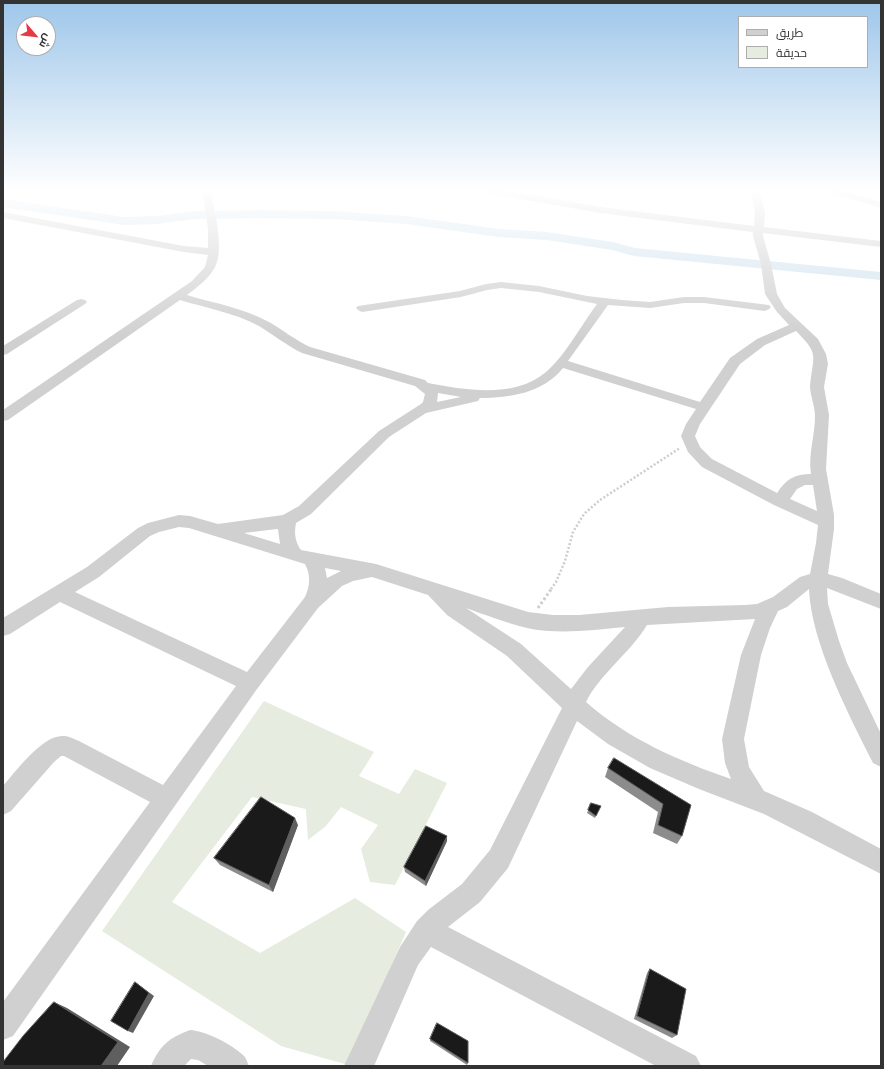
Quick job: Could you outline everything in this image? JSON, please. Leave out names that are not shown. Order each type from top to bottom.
[{"type":"street","points":[[125,238],[184,249],[214,252]]},
{"type":"street","points":[[3,417],[198,281],[210,266],[214,252],[212,238]]},
{"type":"street","points":[[759,238],[766,264],[771,294],[778,306],[814,342],[820,354],[821,364],[817,387],[822,415],[818,462],[826,522],[825,543],[818,579],[819,604],[829,641],[866,727],[881,756]]},
{"type":"street","points":[[831,238],[881,244]]},
{"type":"street","points":[[362,308],[461,294],[493,286],[529,287],[604,302],[650,305],[684,300],[704,300],[765,307]]},
{"type":"street","points":[[567,295],[590,322]]},
{"type":"street","points":[[178,296],[246,316],[264,324],[291,343],[306,350],[420,383],[425,386],[452,392],[482,395]]},
{"type":"street","points":[[3,351],[81,302]]},
{"type":"street","points":[[422,410],[463,401],[482,395],[510,392],[536,384],[550,375],[560,363],[604,302]]},
{"type":"street","points":[[798,326],[761,342],[735,361],[689,429],[688,436],[693,450],[707,463],[780,501],[826,522]]},
{"type":"street","points":[[560,363],[703,407]]},
{"type":"street","points":[[214,530],[267,525],[288,520],[309,507],[384,434],[422,410],[430,403],[432,394],[425,386]]},
{"type":"street","points":[[780,501],[793,482],[806,478],[820,480]]},
{"type":"street","points":[[288,520],[286,537],[288,543],[317,570],[319,584],[311,603]]},
{"type":"street","points":[[3,628],[93,572],[144,532],[154,527],[179,521],[190,522],[302,556],[376,571],[477,605],[528,620],[554,623],[579,623],[694,613],[746,613],[771,606],[788,597],[806,582],[818,579],[836,584],[881,602]]},
{"type":"street","points":[[3,1026],[250,683],[311,603],[328,586],[343,577],[362,572],[376,571]]},
{"type":"street","points":[[433,590],[455,612],[491,635],[533,665],[574,706],[606,731],[689,775],[756,799],[811,825],[881,862]]},
{"type":"street","points":[[60,593],[250,683]]},
{"type":"street","points":[[756,799],[741,775],[735,757],[733,740],[751,655],[760,628],[771,606]]},
{"type":"street","points":[[359,1066],[409,956],[426,930],[437,919],[471,893],[499,859],[587,682],[596,671],[624,644],[635,630],[642,617]]},
{"type":"street","points":[[3,803],[46,755],[55,748],[64,746],[71,748],[166,799]]},
{"type":"street","points":[[426,930],[686,1066]]},
{"type":"street","points":[[166,1066],[171,1057],[179,1049],[187,1045],[195,1044],[202,1046],[234,1066]]},
{"type":"path","points":[[528,620],[549,595],[556,582],[565,561],[573,532],[584,514],[600,500],[689,442]]},
{"type":"green space","points":[[264,701],[374,752],[359,776],[399,794],[415,769],[447,783],[395,885],[370,882],[361,849],[378,825],[341,807],[326,826],[308,840],[306,809],[252,797],[172,902],[260,953],[355,898],[406,932],[348,1065],[281,1046],[102,931]]},
{"type":"building","points":[[614,758],[691,805],[682,836],[658,825],[663,804],[608,768]]},
{"type":"building","points":[[261,797],[295,818],[269,885],[214,858]]},
{"type":"building","points":[[591,803],[601,806],[596,816],[588,810]]},
{"type":"building","points":[[426,826],[447,836],[425,881],[404,867]]},
{"type":"building","points":[[650,969],[686,989],[677,1035],[637,1016]]},
{"type":"building","points":[[135,982],[149,993],[128,1031],[111,1021]]},
{"type":"building","points":[[54,1002],[118,1042],[101,1066],[3,1066],[3,1062],[23,1036]]},
{"type":"building","points":[[437,1023],[468,1041],[468,1063],[430,1039]]},
{"type":"waterway","points":[[559,238],[613,246],[634,252],[881,276]]}]
